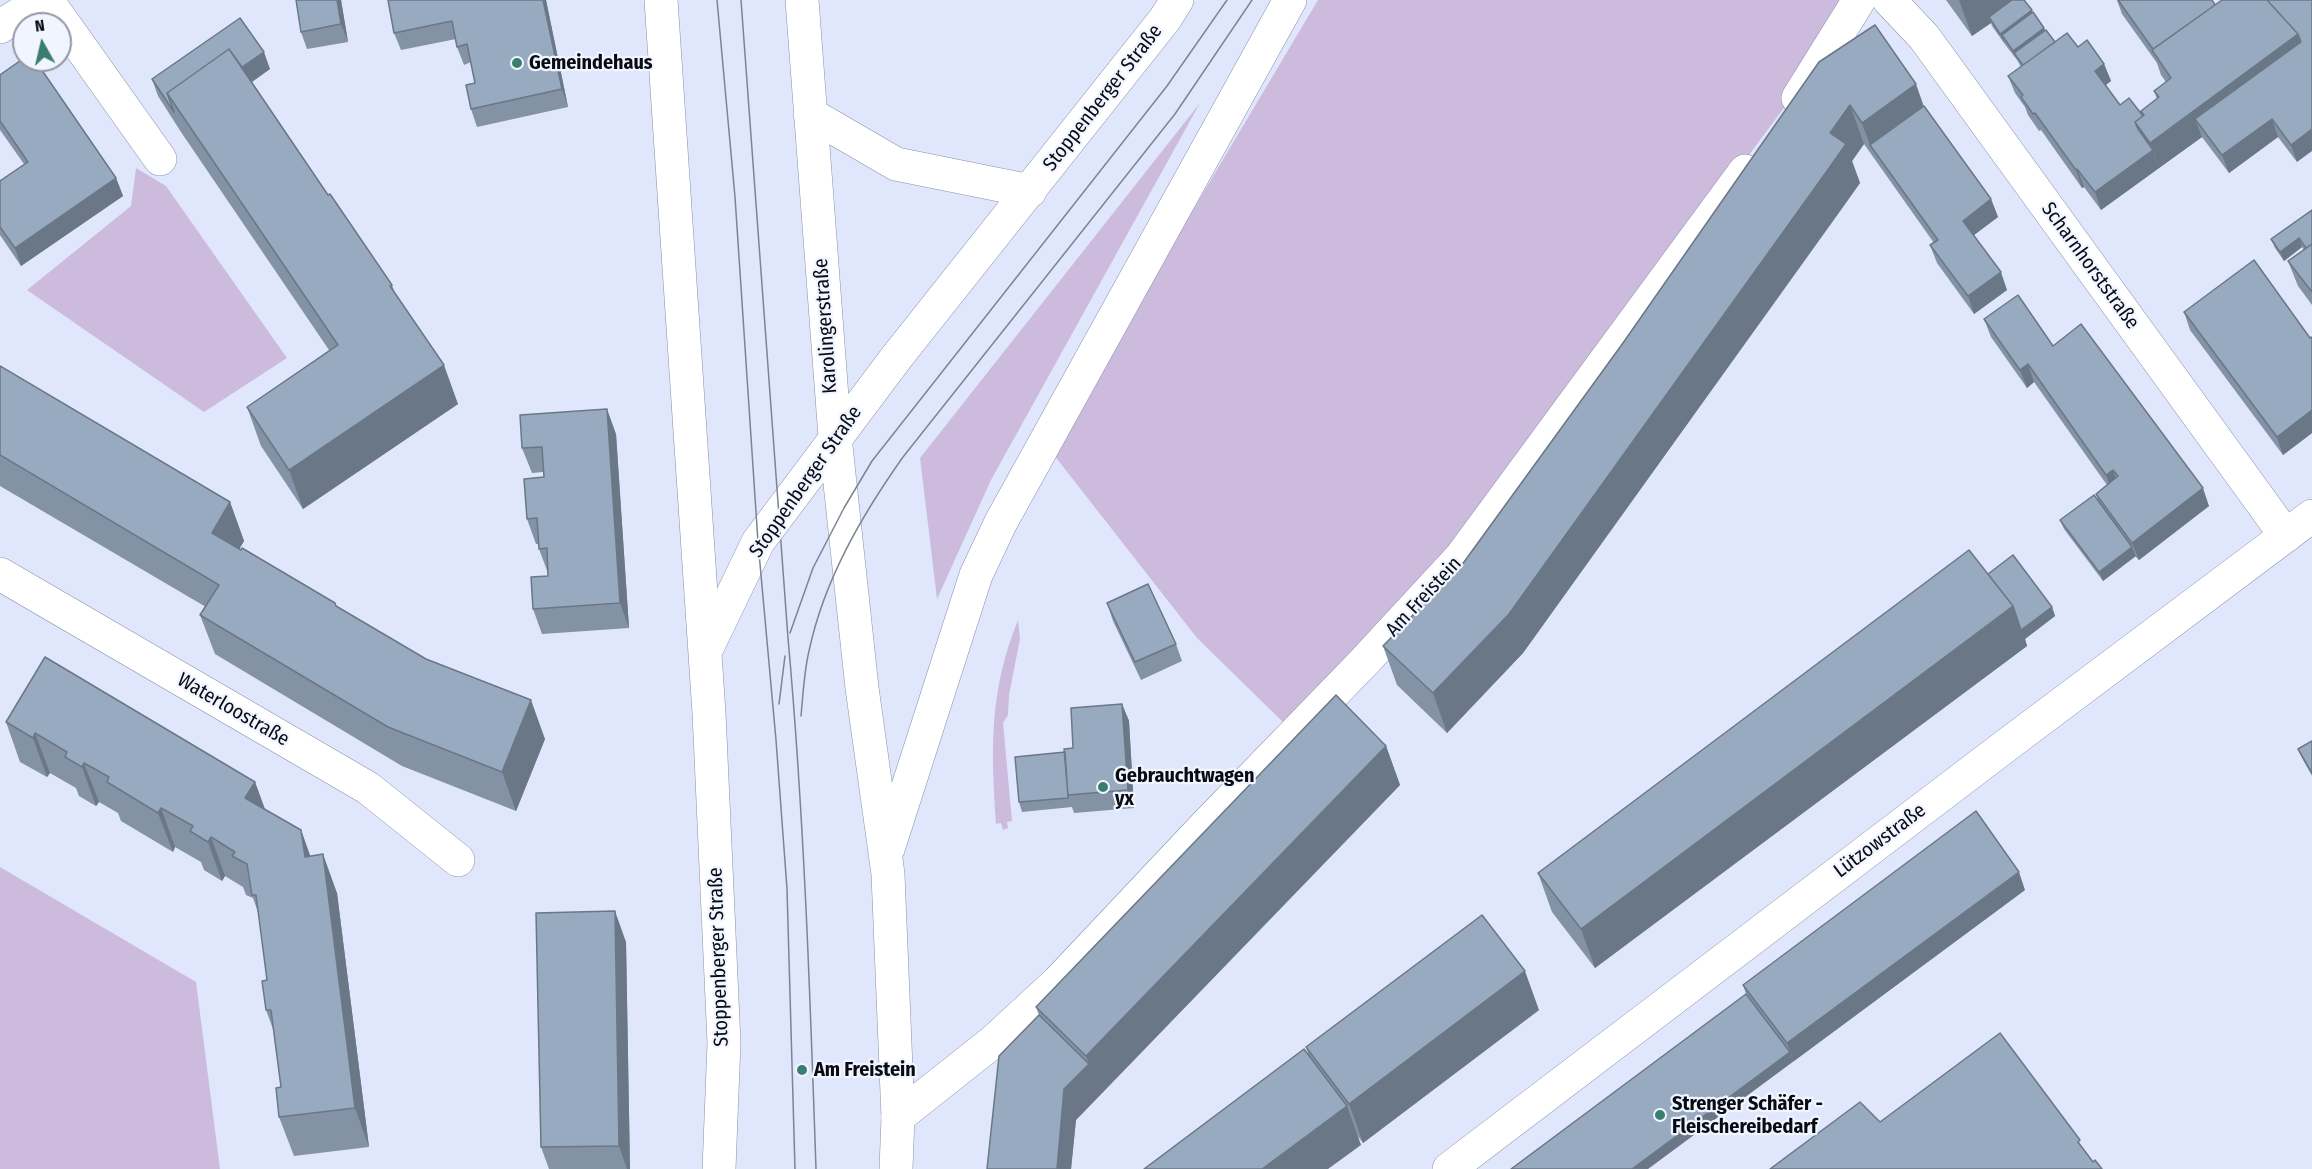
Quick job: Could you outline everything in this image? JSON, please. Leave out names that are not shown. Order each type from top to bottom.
[{"type":"main road","points":[[0,27],[41,0]]},
{"type":"main road","points":[[47,0],[160,159]]},
{"type":"main road","points":[[662,0],[705,652]]},
{"type":"main road","name":"Karolingerstraße","points":[[802,0],[835,437],[862,688],[886,855]]},
{"type":"main road","name":"Stoppenberger Straße","points":[[719,1169],[724,1043],[705,652],[758,542],[835,437],[1165,19],[1177,0]]},
{"type":"main road","points":[[896,1169],[898,1117],[886,855],[952,645],[976,575],[1001,522],[1290,0]]},
{"type":"main road","points":[[1780,123],[1808,84],[1859,0]]},
{"type":"main road","name":"Scharnhorststraße","points":[[1889,0],[1924,37],[2286,536]]},
{"type":"main road","points":[[810,114],[896,164],[1030,191]]},
{"type":"main road","name":"Am Freistein","points":[[898,1117],[994,1041],[1058,982],[1364,662],[1461,557],[1758,152]]},
{"type":"main road","name":"Lützowstraße","points":[[1449,1169],[2312,516]]},
{"type":"main road","name":"Waterloostraße","points":[[0,574],[368,788],[458,860]]},
{"type":"shaded area","points":[[1318,0],[1853,0],[1803,82],[1455,553],[1289,728],[1197,638],[1050,450]]},
{"type":"shaded area","points":[[1200,103],[991,480],[937,599],[920,458]]},
{"type":"shaded area","points":[[136,168],[166,186],[287,358],[204,412],[27,290],[131,206]]},
{"type":"shaded area","points":[[1018,620],[1020,639],[1009,695],[1008,715],[1003,723],[1012,821],[1007,822],[1008,828],[1003,830],[1001,823],[996,824],[993,770],[994,720],[1002,672]]},
{"type":"shaded area","points":[[0,867],[196,982],[220,1169],[0,1169]]},
{"type":"building","points":[[296,0],[337,0],[341,24],[301,32]]},
{"type":"building","name":"Gemeindehaus","points":[[388,0],[543,0],[562,89],[471,109],[466,85],[475,83],[467,44],[457,47],[452,21],[394,33]]},
{"type":"building","points":[[2012,0],[2024,0],[2032,10],[2000,34],[1989,17]]},
{"type":"building","points":[[2118,0],[2212,0],[2215,5],[2153,49]]},
{"type":"building","points":[[2222,0],[2267,0],[2298,34],[2150,143],[2135,122],[2144,115],[2141,111],[2159,97],[2154,91],[2171,78],[2152,50]]},
{"type":"building","points":[[2267,0],[2312,0],[2312,129],[2291,145],[2272,119],[2222,155],[2195,119],[2301,42],[2298,34]]},
{"type":"building","points":[[2033,12],[2044,28],[2013,51],[2002,35]]},
{"type":"building","points":[[240,18],[264,52],[242,67],[229,49],[167,93],[174,112],[152,79]]},
{"type":"building","points":[[1875,25],[1916,84],[1862,123],[1850,105],[1830,133],[1846,144],[1827,171],[1509,614],[1433,693],[1383,646],[1464,562],[1623,343],[1819,62]]},
{"type":"building","points":[[2046,30],[2055,42],[2023,65],[2014,53]]},
{"type":"building","points":[[2067,33],[2078,47],[2087,40],[2104,64],[2095,71],[2120,105],[2129,98],[2143,116],[2135,122],[2153,150],[2095,192],[2076,170],[2035,113],[2033,114],[2021,97],[2023,95],[2008,76]]},
{"type":"building","points":[[229,49],[392,285],[390,286],[444,365],[289,470],[247,407],[338,345],[167,93]]},
{"type":"building","points":[[12,66],[12,72],[43,72],[116,178],[15,248],[0,227],[0,181],[28,162],[0,121],[0,75]]},
{"type":"building","points":[[1924,106],[1991,199],[1963,221],[2001,272],[1968,296],[1930,245],[1938,240],[1870,145]]},
{"type":"building","points":[[2312,210],[2312,244],[2306,248],[2299,238],[2280,252],[2271,239]]},
{"type":"building","points":[[2312,244],[2312,292],[2288,261]]},
{"type":"building","points":[[2254,260],[2310,338],[2312,337],[2312,410],[2277,437],[2184,312]]},
{"type":"building","points":[[2018,295],[2053,346],[2081,324],[2203,488],[2132,543],[2096,494],[2118,476],[2113,470],[2106,475],[2028,364],[2020,370],[1984,319]]},
{"type":"building","points":[[0,366],[230,502],[212,533],[241,550],[242,548],[426,659],[531,700],[502,772],[388,727],[200,615],[219,585],[0,455]]},
{"type":"building","points":[[607,409],[620,603],[533,609],[531,577],[548,576],[547,548],[539,549],[537,518],[527,519],[524,479],[544,477],[542,447],[522,448],[520,415]]},
{"type":"building","points":[[2094,495],[2132,547],[2099,572],[2060,520]]},
{"type":"building","points":[[1969,550],[2013,606],[1581,929],[1538,873]]},
{"type":"building","points":[[2013,555],[2052,607],[2021,630],[2013,606],[1988,574]]},
{"type":"building","points":[[1148,584],[1176,644],[1135,662],[1107,603]]},
{"type":"building","points":[[45,657],[255,782],[245,798],[301,830],[305,857],[323,854],[355,1108],[279,1117],[276,1088],[281,1087],[271,1010],[266,1010],[262,981],[267,980],[256,895],[252,895],[247,864],[232,856],[235,852],[211,837],[208,842],[190,831],[193,826],[161,808],[158,813],[107,782],[109,777],[84,763],[82,767],[65,757],[67,752],[35,733],[33,738],[6,722]]},
{"type":"building","points":[[1336,695],[1386,746],[1086,1056],[1036,1007]]},
{"type":"building","name":"Gebrauchtwagen yx","points":[[1122,704],[1128,790],[1068,795],[1064,749],[1073,748],[1071,708]]},
{"type":"building","points":[[2312,741],[2312,773],[2298,749]]},
{"type":"building","points":[[1065,752],[1068,798],[1019,802],[1015,757]]},
{"type":"building","points":[[1976,811],[2019,872],[1787,1043],[1743,985]]},
{"type":"building","points":[[615,911],[619,1146],[541,1147],[536,913]]},
{"type":"building","points":[[1482,915],[1525,971],[1349,1104],[1306,1047]]},
{"type":"building","name":"Strenger Schäfer - Fleischereibedarf","points":[[1746,994],[1790,1052],[1632,1169],[1511,1169]]},
{"type":"building","points":[[1039,1015],[1089,1064],[1064,1089],[1057,1169],[987,1169],[999,1056]]},
{"type":"building","points":[[2000,1033],[2080,1140],[2078,1142],[2093,1162],[2095,1160],[2102,1169],[1770,1169],[1860,1102],[1880,1122]]},
{"type":"building","points":[[1304,1049],[1347,1106],[1262,1169],[1144,1169]]},
{"type":"tram line","points":[[717,0],[735,197],[758,542],[787,889],[795,1169]]},
{"type":"tram line","points":[[741,0],[798,771],[809,970],[816,1169]]},
{"type":"tram line","points":[[790,633],[813,568],[844,508],[872,461],[1167,86],[1227,0]]},
{"type":"tram line","points":[[801,716],[807,659],[824,599],[846,549],[873,502],[903,457],[1175,114],[1252,0]]},
{"type":"tram line","points":[[779,704],[785,656]]},
{"type":"place","name":"Gemeindehaus","points":[[517,63]]},
{"type":"place","name":"Gebrauchtwagen yx","points":[[1103,787]]},
{"type":"place","name":"Am Freistein","points":[[802,1070]]},
{"type":"place","name":"Strenger Schäfer - Fleischereibedarf","points":[[1660,1115]]}]
